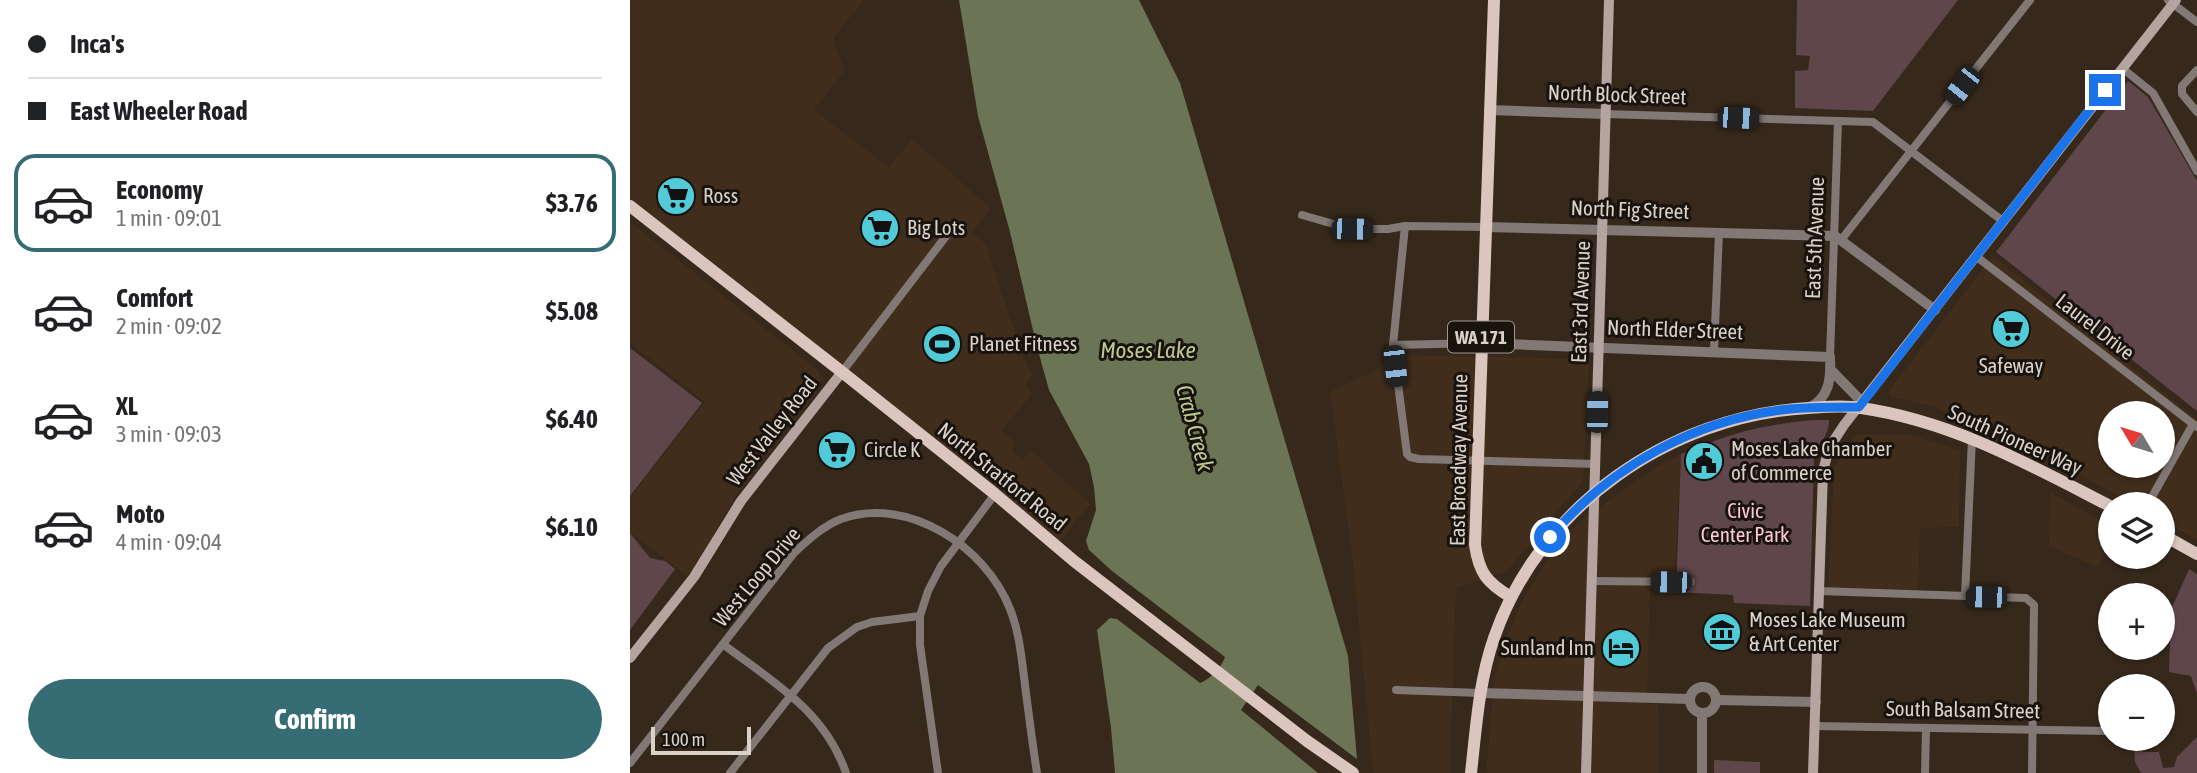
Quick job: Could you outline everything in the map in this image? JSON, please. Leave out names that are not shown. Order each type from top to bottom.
[{"type":"main road","name":"East Broadway Avenue","points":[[1494,0],[1475,545],[1477,563],[1491,583],[1511,597]]},
{"type":"main road","name":"East 3rd Avenue","points":[[1586,773],[1609,0]]},
{"type":"main road","points":[[1814,773],[1824,464],[1835,438],[2172,1]]},
{"type":"main road","name":"North Stratford Road","points":[[630,206],[995,494],[1074,561],[1203,662],[1353,773]]},
{"type":"main road","name":"West Valley Road","points":[[630,658],[694,577],[741,501],[842,372]]},
{"type":"main road","name":"South Pioneer Way","points":[[1511,597],[1550,537],[1594,494],[1651,453],[1715,425],[1766,412],[1861,405],[1920,420],[1972,438],[2098,500]]},
{"type":"main road","points":[[2175,542],[2197,554]]},
{"type":"main road","points":[[1471,773],[1480,693],[1494,636],[1511,597]]},
{"type":"street","points":[[1935,310],[1838,238],[1912,150],[2030,0]]},
{"type":"street","points":[[2172,1],[2197,22]]},
{"type":"street","points":[[2122,68],[2153,93],[2197,172]]},
{"type":"street","points":[[2197,69],[2182,86],[2182,94],[2197,112]]},
{"type":"street","name":"North Block Street","points":[[1489,110],[1873,122],[2004,222]]},
{"type":"street","name":"East 5th Avenue","points":[[1830,357],[1838,238],[1838,121]]},
{"type":"street","name":"North Fig Street","points":[[1302,215],[1352,229],[1486,226],[1838,238]]},
{"type":"street","points":[[1405,226],[1393,345],[1402,431],[1410,457],[1596,464]]},
{"type":"street","name":"West Valley Road","points":[[842,372],[950,231]]},
{"type":"street","points":[[1714,350],[1719,233]]},
{"type":"street","name":"Laurel Drive","points":[[1977,257],[2195,426]]},
{"type":"street","name":"North Elder Street","points":[[1393,345],[1481,343],[1714,350],[1830,357]]},
{"type":"street","points":[[1807,408],[1825,394],[1830,377],[1830,357]]},
{"type":"street","points":[[1830,369],[1861,405]]},
{"type":"street","points":[[2154,492],[2195,426]]},
{"type":"street","points":[[1965,596],[1972,438]]},
{"type":"street","points":[[938,773],[920,645],[920,616],[928,591],[941,566],[995,494]]},
{"type":"street","name":"West Loop Drive","points":[[630,763],[794,553],[813,535],[842,519],[880,513],[905,516],[930,524],[957,542],[996,582],[1010,608],[1018,636],[1037,773]]},
{"type":"street","points":[[1592,581],[1691,582]]},
{"type":"street","points":[[1819,591],[2026,598],[2031,601],[2034,605],[2032,773]]},
{"type":"street","points":[[730,773],[828,648],[857,627],[872,622],[920,616]]},
{"type":"street","points":[[724,645],[791,695],[814,716],[831,738],[846,773]]},
{"type":"street","points":[[1704,687],[1714,692],[1717,699],[1713,710],[1702,714],[1692,708],[1690,699],[1693,692],[1704,687]]},
{"type":"street","points":[[1396,690],[1690,699]]},
{"type":"street","points":[[1717,699],[1816,702]]},
{"type":"street","points":[[1702,714],[1702,773]]},
{"type":"street","name":"South Balsam Street","points":[[1815,726],[2098,731]]},
{"type":"street","points":[[1925,773],[1926,729]]},
{"type":"shaded area","points":[[630,0],[864,0],[834,37],[845,70],[814,110],[889,167],[912,139],[991,208],[972,233],[986,244],[1023,357],[1033,374],[1025,384],[1032,394],[1002,430],[1014,440],[1013,452],[1023,460],[1031,450],[1090,504],[1056,546],[630,206]]},
{"type":"shaded area","points":[[630,222],[819,371],[820,388],[737,494],[687,576],[630,532],[630,498],[705,402],[630,343]]},
{"type":"shaded area","points":[[1993,256],[2174,401],[2098,401],[2098,478],[2175,478],[2175,401],[2197,419],[2197,540],[2175,528],[2175,492],[2111,492],[2013,438],[1932,406],[1892,397],[1889,393]]},
{"type":"shaded area","points":[[1407,355],[1589,359],[1583,481],[1507,571],[1456,588],[1450,773],[1373,773],[1353,562],[1330,392]]},
{"type":"shaded area","points":[[1861,434],[1911,435],[1960,450],[1959,527],[1920,528],[1918,595],[1828,592],[1834,467],[1854,437]]},
{"type":"shaded area","points":[[1681,454],[1674,591],[1650,589],[1647,704],[1658,704],[1659,773],[1486,773],[1494,681],[1506,638],[1525,596],[1548,560],[1579,522],[1655,468]]},
{"type":"shaded area","points":[[2050,492],[2098,519],[2098,567],[2049,547]]},
{"type":"green space","points":[[1797,0],[1958,0],[1873,111],[1795,108],[1795,71],[1808,70],[1810,56],[1796,55]]},
{"type":"green space","points":[[2128,81],[2148,97],[2197,181],[2197,411],[1996,252]]},
{"type":"green space","points":[[630,348],[702,403],[630,496]]},
{"type":"green space","name":"Civic Center Park","points":[[1829,420],[1829,425],[1814,458],[1810,606],[1734,603],[1733,595],[1676,592],[1681,454],[1747,431]]},
{"type":"green space","points":[[630,533],[650,558],[665,561],[675,569],[630,630]]},
{"type":"green space","points":[[2189,569],[2197,574],[2197,694],[2191,676],[2169,672],[2169,660],[2175,660],[2175,601]]},
{"type":"green space","points":[[2197,737],[2197,773],[2141,773],[2135,762],[2134,751],[2159,752],[2163,768],[2174,767],[2177,757]]},
{"type":"green space","points":[[1714,760],[1760,762],[1760,773],[1714,773]]},
{"type":"water","name":"Moses Lake","points":[[959,0],[1139,0],[1180,83],[1348,656],[1357,759],[1258,685],[1241,710],[1318,773],[1115,773],[1097,630],[1110,618],[1117,619],[1200,683],[1215,673],[1225,657],[1112,571],[1089,550],[1086,541],[1096,510],[1089,464],[1049,390],[978,116]]},
{"type":"place","name":"Ross","points":[[676,196]]},
{"type":"place","name":"Big Lots","points":[[880,228]]},
{"type":"place","name":"Safeway","points":[[2011,329]]},
{"type":"place","name":"Planet Fitness","points":[[942,344]]},
{"type":"place","name":"Circle K","points":[[837,450]]},
{"type":"place","name":"Moses Lake Chamber of Commerce","points":[[1704,461]]},
{"type":"place","name":"Moses Lake Museum & Art Center","points":[[1722,632]]},
{"type":"place","name":"Sunland Inn","points":[[1621,648]]},
{"type":"route","points":[[1550,537],[1594,494],[1624,471],[1679,439],[1715,425],[1766,412],[1859,407],[2105,90]]},
{"type":"water label","name":"Crab Creek","points":[[1195,428]]}]
